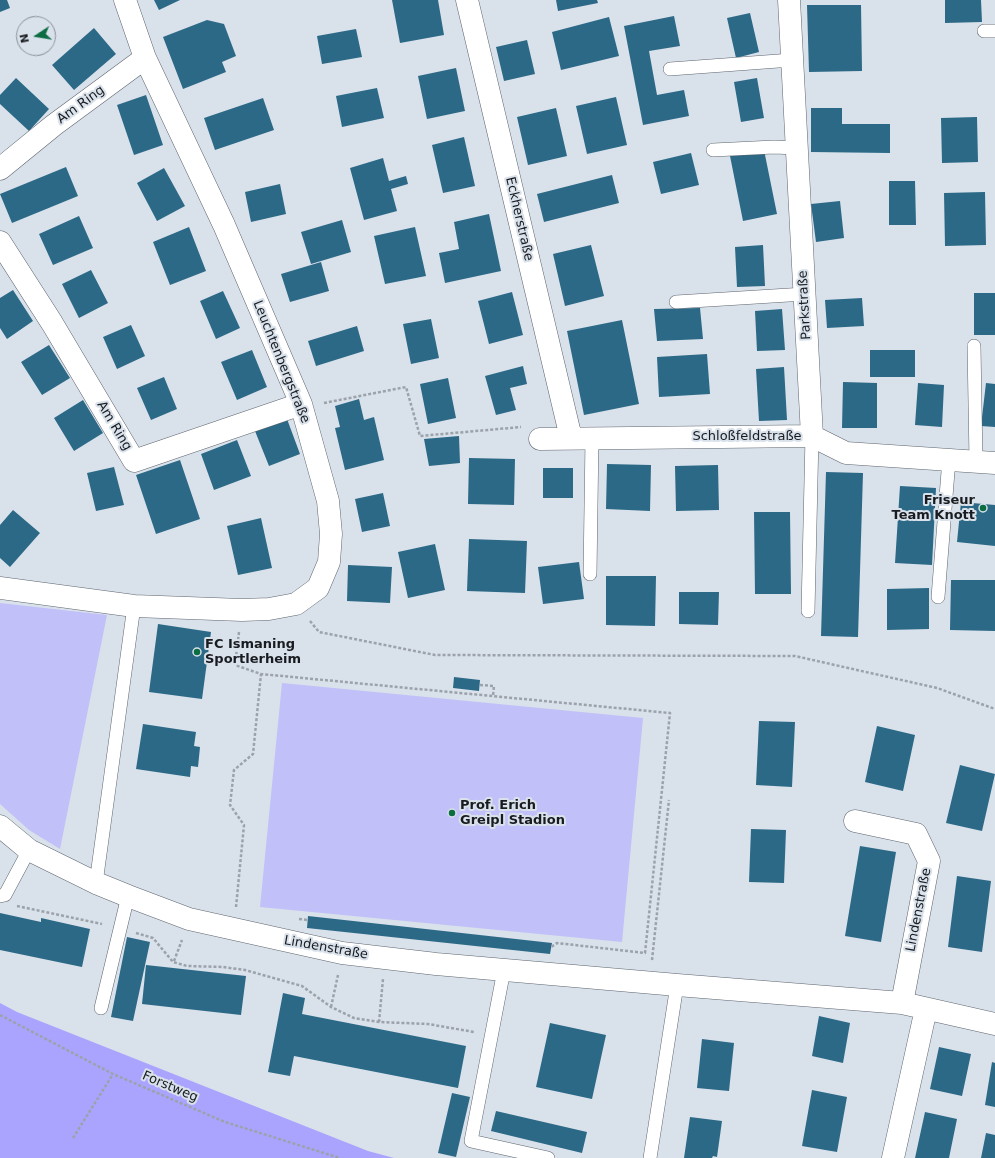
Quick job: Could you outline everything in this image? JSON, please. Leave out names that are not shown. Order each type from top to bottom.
[{"type":"street","name":"Leuchtenbergstraße","points":[[0,588],[134,606],[242,610],[269,609],[296,604],[318,588],[329,562],[331,534],[328,501],[301,404],[224,224],[145,58],[125,0]]},
{"type":"street","name":"Eckherstraße","points":[[467,0],[582,438]]},
{"type":"street","name":"Parkstraße","points":[[789,0],[812,436]]},
{"type":"street","name":"Am Ring","points":[[0,169],[54,125],[145,58]]},
{"type":"street","name":"Am Ring","points":[[0,242],[52,323],[134,461],[301,404]]},
{"type":"street","name":"Schloßfeldstraße","points":[[540,439],[812,436],[846,452],[985,462]]},
{"type":"street","name":"Lindenstraße","points":[[855,821],[916,834],[929,862],[902,1003]]},
{"type":"street","name":"Lindenstraße","points":[[0,826],[30,850],[96,883],[189,919],[342,953],[386,959],[504,970],[902,1003],[995,1024]]},
{"type":"street","points":[[894,1158],[926,1009]]},
{"type":"lane","points":[[670,69],[792,60]]},
{"type":"lane","points":[[713,150],[774,147],[797,148]]},
{"type":"lane","points":[[676,302],[804,294]]},
{"type":"lane","points":[[974,346],[985,462]]},
{"type":"lane","name":"Parkstraße","points":[[808,611],[812,436]]},
{"type":"lane","points":[[582,438],[590,574]]},
{"type":"lane","points":[[938,597],[949,459]]},
{"type":"lane","points":[[96,883],[134,606]]},
{"type":"lane","points":[[2,895],[30,850]]},
{"type":"lane","points":[[101,1008],[128,896]]},
{"type":"lane","points":[[504,970],[471,1141],[548,1158]]},
{"type":"lane","points":[[650,1158],[677,985]]},
{"type":"path","points":[[301,404],[314,406],[406,386],[420,436],[529,426],[540,439]]},
{"type":"path","points":[[296,604],[319,632],[434,655],[795,656],[937,688],[995,709]]},
{"type":"path","points":[[242,610],[235,665],[261,674],[670,713],[645,953],[557,943],[551,947]]},
{"type":"path","points":[[236,910],[244,825],[230,805],[234,770],[253,754],[261,674]]},
{"type":"path","points":[[480,684],[494,686],[493,696]]},
{"type":"path","points":[[650,983],[669,800]]},
{"type":"path","points":[[2,895],[15,906],[120,928],[154,938],[173,962],[187,966],[223,966],[245,970],[302,986],[331,1008],[354,1018],[379,1022],[428,1024],[492,1036]]},
{"type":"path","points":[[294,918],[308,920]]},
{"type":"path","points":[[331,1008],[342,953]]},
{"type":"path","points":[[379,1022],[386,959]]},
{"type":"path","name":"Forstweg","points":[[0,1015],[113,1074],[225,1122],[340,1158]]},
{"type":"path","points":[[73,1138],[113,1074]]},
{"type":"shaded area","points":[[0,603],[107,615],[60,849],[29,830],[0,804]]},
{"type":"shaded area","name":"Prof. Erich Greipl Stadion","points":[[282,683],[643,718],[622,942],[260,907]]},
{"type":"shaded area","points":[[0,1003],[17,1012],[368,1151],[394,1158],[0,1158]]},
{"type":"building","points":[[0,0],[7,0],[10,8],[0,12]]},
{"type":"building","points":[[154,0],[180,0],[159,10]]},
{"type":"building","points":[[392,0],[438,0],[444,35],[400,43]]},
{"type":"building","points":[[556,0],[597,0],[598,3],[558,11]]},
{"type":"building","points":[[945,0],[981,0],[982,22],[945,23]]},
{"type":"building","points":[[807,5],[861,5],[862,71],[809,72]]},
{"type":"building","points":[[750,13],[759,52],[736,58],[727,18]]},
{"type":"building","points":[[674,16],[680,46],[649,51],[657,95],[684,90],[689,116],[643,125],[624,26]]},
{"type":"building","points":[[609,17],[619,56],[561,70],[552,32]]},
{"type":"building","points":[[207,20],[224,24],[236,56],[222,62],[226,72],[183,89],[163,37]]},
{"type":"building","points":[[94,28],[116,54],[74,90],[52,65]]},
{"type":"building","points":[[356,29],[362,57],[322,64],[317,36]]},
{"type":"building","points":[[527,40],[535,74],[504,81],[496,47]]},
{"type":"building","points":[[456,68],[465,111],[427,119],[418,76]]},
{"type":"building","points":[[16,78],[49,109],[29,131],[0,104],[0,95]]},
{"type":"building","points":[[757,78],[764,118],[741,122],[734,82]]},
{"type":"building","points":[[377,88],[384,118],[342,127],[336,96]]},
{"type":"building","points":[[146,95],[163,145],[134,155],[117,105]]},
{"type":"building","points":[[616,97],[627,145],[587,154],[576,106]]},
{"type":"building","points":[[263,98],[274,130],[215,150],[204,118]]},
{"type":"building","points":[[556,108],[567,156],[528,165],[517,117]]},
{"type":"building","points":[[811,108],[842,108],[842,124],[890,124],[890,153],[811,152]]},
{"type":"building","points":[[977,117],[978,162],[942,163],[941,118]]},
{"type":"building","points":[[464,137],[475,186],[443,193],[432,145]]},
{"type":"building","points":[[764,150],[777,214],[743,221],[730,156]]},
{"type":"building","points":[[691,153],[699,185],[661,194],[653,162]]},
{"type":"building","points":[[383,158],[389,181],[406,176],[408,184],[391,189],[397,211],[364,220],[350,168]]},
{"type":"building","points":[[66,167],[78,196],[12,223],[0,194]]},
{"type":"building","points":[[164,168],[185,206],[157,221],[137,183]]},
{"type":"building","points":[[612,175],[619,203],[544,222],[537,194]]},
{"type":"building","points":[[889,181],[915,181],[916,225],[889,225]]},
{"type":"building","points":[[280,184],[286,214],[251,222],[245,192]]},
{"type":"building","points":[[985,192],[986,245],[945,246],[944,193]]},
{"type":"building","points":[[840,201],[844,238],[816,242],[811,204]]},
{"type":"building","points":[[489,214],[501,271],[445,283],[439,253],[459,249],[454,222]]},
{"type":"building","points":[[79,216],[93,248],[53,265],[39,234]]},
{"type":"building","points":[[342,220],[351,252],[311,264],[301,232]]},
{"type":"building","points":[[189,227],[206,271],[170,285],[153,242]]},
{"type":"building","points":[[415,227],[426,276],[385,284],[374,236]]},
{"type":"building","points":[[591,245],[604,296],[565,306],[553,254]]},
{"type":"building","points":[[763,245],[765,286],[737,287],[735,247]]},
{"type":"building","points":[[321,262],[329,291],[290,302],[281,274]]},
{"type":"building","points":[[91,270],[108,303],[79,318],[62,284]]},
{"type":"building","points":[[13,290],[33,321],[7,339],[0,328],[0,298]]},
{"type":"building","points":[[223,291],[240,328],[216,339],[200,301]]},
{"type":"building","points":[[512,292],[523,335],[489,344],[478,301]]},
{"type":"building","points":[[974,293],[995,293],[995,335],[974,335]]},
{"type":"building","points":[[862,298],[864,326],[827,328],[825,300]]},
{"type":"building","points":[[700,308],[703,339],[657,341],[654,309]]},
{"type":"building","points":[[782,309],[785,350],[757,351],[755,311]]},
{"type":"building","points":[[431,319],[439,358],[411,364],[403,324]]},
{"type":"building","points":[[622,320],[639,404],[584,415],[567,331]]},
{"type":"building","points":[[131,325],[145,356],[117,369],[103,337]]},
{"type":"building","points":[[357,326],[364,351],[316,366],[308,341]]},
{"type":"building","points":[[49,345],[70,378],[42,395],[21,362]]},
{"type":"building","points":[[252,350],[267,387],[237,400],[221,362]]},
{"type":"building","points":[[870,350],[915,350],[915,377],[870,377]]},
{"type":"building","points":[[707,354],[710,394],[659,397],[657,357]]},
{"type":"building","points":[[523,366],[527,384],[510,388],[516,410],[496,415],[485,376]]},
{"type":"building","points":[[784,367],[787,420],[759,421],[756,369]]},
{"type":"building","points":[[164,377],[177,409],[151,420],[137,388]]},
{"type":"building","points":[[448,378],[456,418],[428,424],[420,384]]},
{"type":"building","points":[[843,382],[877,383],[877,428],[842,428]]},
{"type":"building","points":[[918,383],[944,385],[942,427],[915,425]]},
{"type":"building","points":[[986,383],[995,384],[995,427],[981,426]]},
{"type":"building","points":[[359,399],[364,420],[374,417],[384,460],[345,470],[335,428],[340,427],[335,406]]},
{"type":"building","points":[[83,400],[103,433],[74,451],[54,418]]},
{"type":"building","points":[[287,419],[300,454],[269,466],[255,431]]},
{"type":"building","points":[[459,436],[460,463],[429,466],[424,439]]},
{"type":"building","points":[[237,440],[251,476],[214,490],[201,454]]},
{"type":"building","points":[[469,458],[515,459],[514,505],[468,504]]},
{"type":"building","points":[[180,460],[200,519],[156,534],[136,475]]},
{"type":"building","points":[[607,464],[651,465],[650,511],[606,509]]},
{"type":"building","points":[[718,465],[719,510],[676,511],[675,466]]},
{"type":"building","points":[[114,467],[124,505],[96,511],[87,473]]},
{"type":"building","points":[[543,468],[573,468],[573,498],[543,498]]},
{"type":"building","points":[[826,472],[863,473],[858,637],[821,636]]},
{"type":"building","points":[[900,486],[936,488],[932,565],[895,563]]},
{"type":"building","points":[[383,493],[390,526],[362,532],[355,499]]},
{"type":"building","points":[[961,502],[995,505],[995,546],[957,542]]},
{"type":"building","points":[[13,510],[40,533],[10,567],[0,558],[0,525]]},
{"type":"building","points":[[754,512],[790,512],[791,594],[755,594]]},
{"type":"building","points":[[261,518],[272,568],[238,575],[227,526]]},
{"type":"building","points":[[469,539],[527,541],[525,593],[467,591]]},
{"type":"building","points":[[435,544],[445,590],[408,598],[398,552]]},
{"type":"building","points":[[579,562],[584,599],[543,604],[538,567]]},
{"type":"building","points":[[348,565],[392,567],[390,603],[347,601]]},
{"type":"building","points":[[606,576],[656,576],[655,626],[606,625]]},
{"type":"building","points":[[951,580],[995,580],[995,631],[950,630]]},
{"type":"building","points":[[929,588],[929,629],[887,630],[887,589]]},
{"type":"building","points":[[679,592],[719,592],[718,625],[679,624]]},
{"type":"building","points":[[158,624],[211,632],[202,699],[149,692]]},
{"type":"building","points":[[454,677],[480,680],[479,691],[453,688]]},
{"type":"building","points":[[759,721],[795,722],[792,787],[756,785]]},
{"type":"building","points":[[143,724],[196,732],[194,746],[200,747],[198,767],[191,766],[190,777],[136,769]]},
{"type":"building","points":[[877,726],[915,735],[903,791],[865,782]]},
{"type":"building","points":[[960,765],[995,774],[982,831],[946,823]]},
{"type":"building","points":[[751,829],[786,830],[784,883],[749,882]]},
{"type":"building","points":[[860,846],[896,852],[881,942],[845,936]]},
{"type":"building","points":[[957,876],[991,881],[982,952],[948,947]]},
{"type":"building","points":[[0,913],[41,922],[41,918],[90,929],[82,967],[0,950]]},
{"type":"building","points":[[308,916],[552,943],[550,954],[307,928]]},
{"type":"building","points":[[127,937],[150,942],[133,1021],[111,1017]]},
{"type":"building","points":[[146,965],[246,976],[241,1015],[142,1004]]},
{"type":"building","points":[[283,993],[305,998],[302,1014],[466,1046],[458,1088],[294,1056],[290,1076],[268,1072]]},
{"type":"building","points":[[819,1016],[850,1023],[843,1063],[812,1056]]},
{"type":"building","points":[[550,1023],[606,1035],[592,1099],[536,1087]]},
{"type":"building","points":[[702,1039],[734,1043],[729,1091],[697,1088]]},
{"type":"building","points":[[939,1047],[971,1054],[962,1096],[930,1089]]},
{"type":"building","points":[[992,1062],[995,1063],[995,1107],[985,1105]]},
{"type":"building","points":[[812,1090],[847,1097],[837,1152],[802,1146]]},
{"type":"building","points":[[452,1093],[470,1097],[456,1157],[438,1153]]},
{"type":"building","points":[[496,1111],[587,1132],[582,1153],[491,1131]]},
{"type":"building","points":[[925,1112],[957,1119],[949,1158],[915,1158]]},
{"type":"building","points":[[690,1117],[722,1121],[717,1157],[684,1158]]},
{"type":"building","points":[[986,1133],[995,1135],[995,1158],[981,1158]]},
{"type":"place","name":"Friseur Team Knott","points":[[983,508]]},
{"type":"place","name":"FC Ismaning Sportlerheim","points":[[197,652]]},
{"type":"place","name":"Prof. Erich Greipl Stadion","points":[[452,813]]}]
